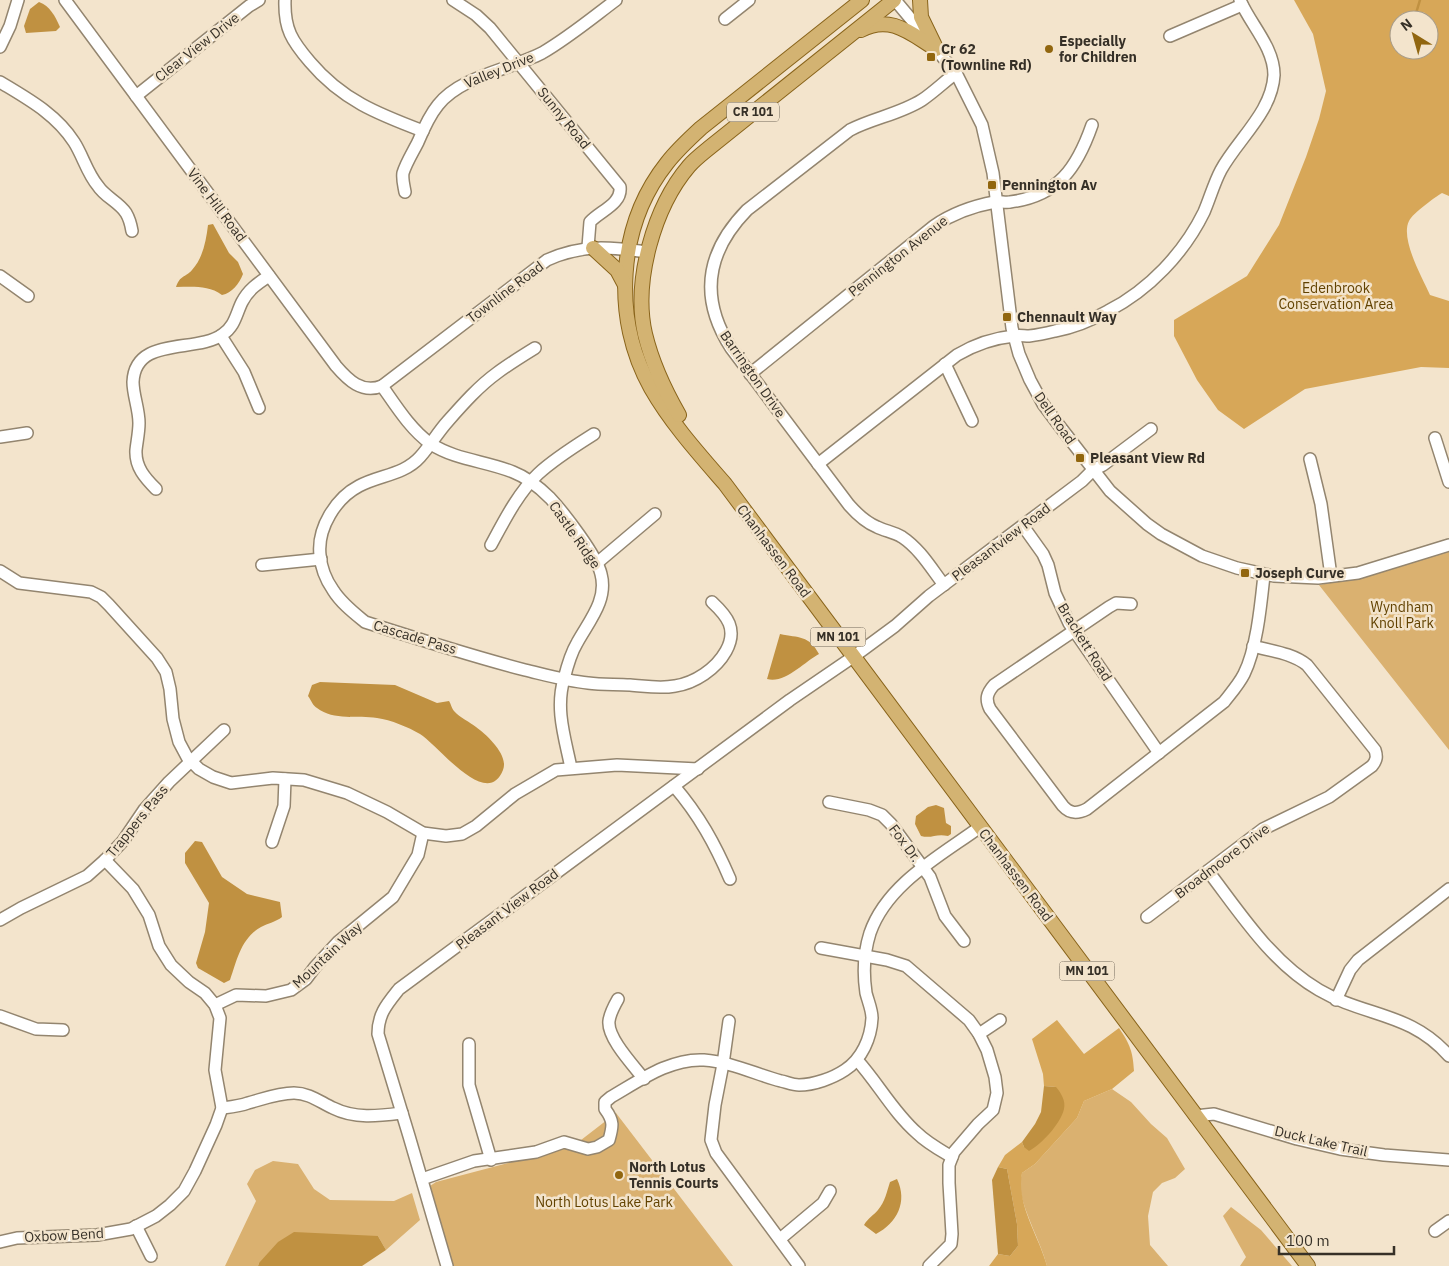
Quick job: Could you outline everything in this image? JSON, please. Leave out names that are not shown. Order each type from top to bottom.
[{"type":"main road","name":"CR 101","points":[[836,20],[851,0]]},
{"type":"main road","name":"CR 101","points":[[628,250],[639,213],[647,196],[666,164],[683,144],[862,0]]},
{"type":"main road","name":"CR 101","points":[[647,252],[651,236],[662,212],[689,166],[842,40],[895,0]]},
{"type":"main road","points":[[920,0],[921,17],[936,49]]},
{"type":"main road","points":[[842,40],[864,28],[890,24],[905,30],[936,49]]},
{"type":"main road","points":[[591,247],[617,270],[625,286]]},
{"type":"main road","name":"MN 101","points":[[628,250],[625,286],[630,334],[636,356],[650,386],[689,442],[725,484]]},
{"type":"main road","name":"MN 101","points":[[647,252],[642,291],[643,317],[645,334],[653,359],[664,388],[681,418],[705,451],[725,484]]},
{"type":"main road","name":"Chanhassen Road","points":[[725,484],[1308,1266]]},
{"type":"street","points":[[0,47],[10,26],[18,0]]},
{"type":"street","name":"Vine Hill Road","points":[[65,0],[344,376],[352,383],[363,388],[370,389],[382,386]]},
{"type":"street","name":"Clear View Drive","points":[[136,96],[259,0]]},
{"type":"street","points":[[285,0],[286,25],[291,37],[322,76],[342,93],[363,106],[423,131]]},
{"type":"street","name":"Sunny Road","points":[[453,0],[476,15],[490,28],[620,187],[617,200],[590,222],[591,247]]},
{"type":"street","name":"Valley Drive","points":[[405,192],[403,174],[437,106],[458,88],[542,52],[565,38],[616,0]]},
{"type":"street","points":[[725,19],[749,0]]},
{"type":"street","name":"Dell Road","points":[[895,0],[956,73],[982,125],[989,149],[1008,305],[1014,336],[1030,380],[1043,404],[1093,470],[1120,501],[1161,534],[1202,556],[1219,563],[1264,574],[1286,577],[1331,576],[1365,572],[1449,545]]},
{"type":"street","points":[[818,464],[944,364],[970,347],[1014,336],[1028,336],[1058,331],[1084,323],[1132,297],[1154,279],[1173,259],[1203,213],[1221,170],[1254,123],[1267,100],[1274,74],[1272,60],[1267,47],[1241,2],[1170,36]]},
{"type":"street","name":"Barrington Drive","points":[[944,585],[909,542],[900,536],[878,528],[857,514],[818,464],[722,334],[715,318],[711,284],[713,268],[725,236],[747,210],[834,140],[866,122],[922,100],[956,73]]},
{"type":"street","points":[[0,82],[52,115],[65,129],[76,144],[90,176],[100,190],[126,213],[132,231]]},
{"type":"street","name":"Pennington Avenue","points":[[750,374],[949,216],[966,209],[996,202],[1009,203],[1028,199],[1057,184],[1078,160],[1092,125]]},
{"type":"street","name":"Townline Road","points":[[382,386],[538,266],[567,252],[591,247],[647,252]]},
{"type":"street","points":[[0,276],[28,296]]},
{"type":"street","points":[[156,489],[140,471],[137,462],[136,452],[139,426],[133,384],[134,374],[138,365],[152,353],[221,336],[231,326],[243,300],[250,291],[269,276]]},
{"type":"street","points":[[221,336],[244,372],[259,408]]},
{"type":"street","name":"Cascade Pass","points":[[535,348],[488,380],[468,399],[420,457],[410,466],[361,485],[343,497],[330,513],[322,534],[319,554],[323,571],[333,591],[348,608],[366,622],[499,663],[588,684],[632,685],[658,689],[677,686],[702,676],[720,660],[731,641],[731,627],[726,614],[712,602]]},
{"type":"street","points":[[944,364],[972,421]]},
{"type":"street","name":"Castle Ridge","points":[[382,386],[412,425],[430,443],[450,454],[515,472],[550,497],[595,558],[601,573],[603,588],[600,603],[576,645],[563,679],[559,713],[571,768]]},
{"type":"street","name":"Pleasantview Road","points":[[853,658],[944,585],[1082,481],[1093,470],[1103,465],[1151,429]]},
{"type":"street","points":[[0,437],[27,433]]},
{"type":"street","points":[[491,545],[511,511],[538,474],[569,450],[594,434]]},
{"type":"street","points":[[1435,438],[1449,482]]},
{"type":"street","points":[[1310,459],[1322,504],[1331,576]]},
{"type":"street","points":[[597,563],[655,514]]},
{"type":"street","name":"Brackett Road","points":[[1023,526],[1043,554],[1058,601],[1075,630],[1158,754]]},
{"type":"street","points":[[262,565],[321,559]]},
{"type":"street","points":[[0,571],[19,583],[91,592],[102,597],[157,658],[166,672],[170,689],[172,719],[179,742],[191,761],[213,778],[231,783],[273,778],[304,780],[347,793],[386,812],[422,833],[446,836],[462,834],[476,826],[515,794],[556,770],[616,765],[698,769]]},
{"type":"street","points":[[1131,604],[1116,603],[994,685],[987,696],[987,703],[990,709],[1067,811],[1074,813],[1087,809],[1224,702],[1236,688],[1245,672],[1253,646],[1264,574]]},
{"type":"street","name":"Broadmoore Drive","points":[[1147,917],[1263,829],[1329,796],[1345,786],[1376,761],[1375,750],[1307,664],[1299,658],[1290,655],[1253,646]]},
{"type":"street","name":"Pleasant View Road","points":[[447,1266],[378,1034],[378,1022],[390,1001],[407,984],[790,700],[853,658]]},
{"type":"street","name":"Trappers Pass","points":[[0,920],[86,876],[105,860],[123,841],[144,810],[162,789],[224,730]]},
{"type":"street","points":[[272,842],[284,806],[285,779]]},
{"type":"street","points":[[674,786],[693,808],[705,826],[730,879]]},
{"type":"street","name":"Fox Dr.","points":[[828,802],[869,810],[882,815],[891,824],[930,877],[945,916],[964,941]]},
{"type":"street","points":[[422,1179],[474,1161],[536,1152],[564,1142],[588,1149],[597,1147],[609,1140],[613,1126],[609,1115],[604,1109],[605,1102],[671,1064],[703,1060],[735,1066],[798,1085],[822,1081],[844,1071],[857,1060],[868,1039],[872,1017],[866,993],[865,957],[870,932],[880,913],[896,891],[923,868],[980,827]]},
{"type":"street","name":"Mountain Way","points":[[215,1005],[236,995],[266,996],[291,990],[306,979],[315,966],[338,942],[393,897],[418,855],[422,833]]},
{"type":"street","points":[[105,860],[133,889],[149,915],[159,946],[171,965],[189,982],[205,993],[215,1005],[220,1018],[215,1070],[222,1108],[295,1093],[309,1096],[352,1115],[376,1117],[402,1113]]},
{"type":"street","points":[[1208,871],[1257,936],[1279,960],[1304,981],[1336,1000],[1408,1024],[1441,1046],[1449,1056]]},
{"type":"street","points":[[1336,1000],[1350,970],[1358,960],[1449,889]]},
{"type":"street","points":[[821,948],[887,960],[906,966],[970,1020],[979,1034],[990,1059],[997,1093],[993,1110],[963,1140],[954,1152],[949,1165],[951,1244],[929,1266]]},
{"type":"street","points":[[618,999],[610,1018],[610,1031],[644,1079]]},
{"type":"street","points":[[0,1016],[36,1029],[63,1030]]},
{"type":"street","points":[[979,1034],[1000,1020]]},
{"type":"street","points":[[729,1021],[711,1140],[716,1152],[799,1266]]},
{"type":"street","points":[[469,1044],[468,1085],[491,1160]]},
{"type":"street","points":[[857,1060],[916,1133],[952,1158]]},
{"type":"street","name":"Oxbow Bend","points":[[0,1242],[17,1238],[97,1236],[131,1229],[156,1216],[170,1206],[184,1190],[195,1171],[222,1108]]},
{"type":"street","name":"Duck Lake Trail","points":[[1195,1116],[1214,1114],[1297,1139],[1340,1149],[1449,1160]]},
{"type":"street","points":[[780,1239],[824,1203],[830,1191]]},
{"type":"street","points":[[1435,1231],[1449,1222]]},
{"type":"street","points":[[136,1226],[151,1256]]},
{"type":"green space","name":"Edenbrook Conservation Area","points":[[1294,0],[1449,0],[1449,196],[1442,193],[1411,218],[1407,229],[1407,238],[1413,258],[1430,295],[1449,301],[1449,368],[1421,367],[1305,389],[1244,429],[1218,410],[1197,380],[1174,336],[1174,320],[1247,276],[1279,225],[1306,157],[1326,91],[1313,34]]},
{"type":"green space","name":"Wyndham Knoll Park","points":[[1449,551],[1449,750],[1319,585],[1385,570]]},
{"type":"green space","points":[[1057,1020],[1084,1054],[1119,1028],[1130,1048],[1134,1071],[1112,1089],[1084,1101],[1077,1118],[1035,1164],[1022,1173],[1022,1197],[1025,1209],[1047,1266],[989,1266],[998,1254],[1010,1256],[1018,1246],[1017,1224],[1007,1169],[998,1167],[1005,1155],[1022,1142],[1024,1147],[1056,1087],[1044,1086],[1043,1074],[1032,1039]]},
{"type":"green space","points":[[1112,1089],[1131,1102],[1167,1138],[1185,1169],[1175,1178],[1162,1183],[1153,1192],[1148,1216],[1150,1245],[1168,1266],[1047,1266],[1022,1199],[1020,1181],[1022,1173],[1035,1164],[1077,1118],[1084,1101]]},
{"type":"green space","name":"North Lotus Lake Park","points":[[616,1113],[733,1266],[448,1266],[430,1195],[430,1186],[436,1182],[550,1152],[564,1146],[572,1147]]},
{"type":"green space","points":[[273,1161],[298,1164],[314,1189],[330,1200],[394,1201],[412,1193],[420,1220],[386,1250],[378,1236],[259,1263],[258,1266],[225,1266],[256,1201],[247,1184],[255,1170]]},
{"type":"green space","points":[[1231,1207],[1261,1230],[1292,1266],[1240,1266],[1246,1257],[1223,1216]]},
{"type":"shaded area","points":[[39,2],[49,9],[60,27],[56,31],[26,33],[24,26],[30,9]]},
{"type":"shaded area","points":[[213,224],[229,253],[238,262],[243,274],[235,288],[222,295],[206,288],[176,287],[179,280],[192,270],[199,260],[205,243],[208,225]]},
{"type":"shaded area","points":[[780,634],[807,640],[819,654],[781,678],[767,679]]},
{"type":"shaded area","points":[[320,682],[395,685],[437,703],[449,701],[456,713],[481,731],[496,746],[503,758],[503,770],[496,781],[486,783],[474,779],[462,771],[428,740],[405,726],[377,718],[338,716],[324,712],[314,706],[308,696],[312,685]]},
{"type":"shaded area","points":[[936,805],[944,808],[946,823],[951,826],[951,834],[948,836],[921,836],[915,824],[916,816],[928,807]]},
{"type":"shaded area","points":[[195,841],[202,842],[222,877],[247,894],[280,902],[282,917],[261,927],[249,937],[244,943],[230,980],[224,983],[198,968],[196,963],[205,932],[209,903],[185,863],[185,853]]},
{"type":"shaded area","points":[[1044,1086],[1056,1087],[1064,1100],[1064,1109],[1050,1133],[1029,1151],[1022,1142],[1041,1112]]},
{"type":"shaded area","points":[[998,1167],[1007,1169],[1017,1224],[1018,1246],[1010,1256],[998,1254],[992,1180]]},
{"type":"shaded area","points":[[897,1179],[901,1196],[899,1211],[890,1224],[876,1234],[864,1225],[880,1207],[890,1182]]},
{"type":"shaded area","points":[[294,1232],[378,1236],[386,1250],[362,1266],[258,1266],[278,1242]]},
{"type":"waterway","points":[[1417,10],[1420,0]]},
{"type":"place","name":"Especially for Children","points":[[1049,49]]},
{"type":"place","name":"Cr 62 (Townline Rd)","points":[[931,57]]},
{"type":"place","name":"Pennington Av","points":[[992,185]]},
{"type":"place","name":"Chennault Way","points":[[1007,317]]},
{"type":"place","name":"Pleasant View Rd","points":[[1080,458]]},
{"type":"place","name":"Joseph Curve","points":[[1245,573]]},
{"type":"place","name":"North Lotus Tennis Courts","points":[[619,1175]]}]
